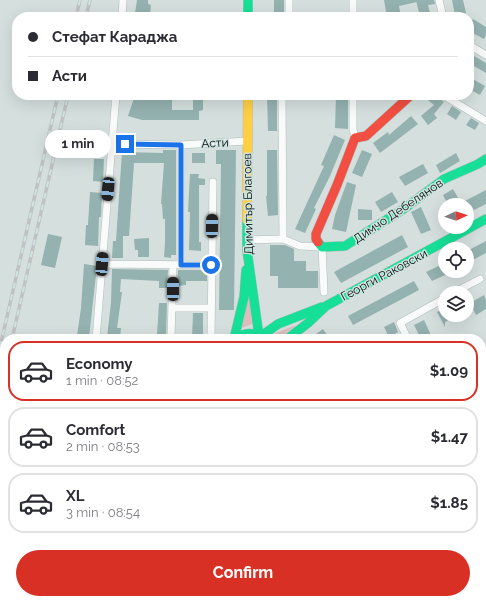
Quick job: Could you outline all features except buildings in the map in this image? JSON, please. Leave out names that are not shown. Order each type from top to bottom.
[{"type":"street","points":[[123,12],[124,0]]},
{"type":"street","points":[[248,0],[248,12]]},
{"type":"street","points":[[289,0],[289,12]]},
{"type":"street","points":[[352,0],[353,12]]},
{"type":"street","points":[[439,0],[441,12]]},
{"type":"street","points":[[474,48],[486,55]]},
{"type":"street","points":[[96,334],[115,100]]},
{"type":"street","name":"Димитър Благоев","points":[[248,100],[246,250],[260,334]]},
{"type":"street","points":[[282,100],[284,239]]},
{"type":"street","points":[[324,292],[322,247],[316,239],[316,234],[355,138],[353,129],[353,100]]},
{"type":"street","points":[[355,138],[366,136],[406,100]]},
{"type":"street","points":[[451,100],[486,121]]},
{"type":"street","name":"Асти","points":[[111,144],[181,145],[247,141]]},
{"type":"street","points":[[181,145],[181,265]]},
{"type":"street","name":"Димчо Дебелянов","points":[[322,247],[345,246],[406,208],[444,179],[486,159]]},
{"type":"street","points":[[211,334],[210,308],[213,182]]},
{"type":"street","name":"Георги Раковски","points":[[294,334],[326,306],[486,220]]},
{"type":"street","points":[[247,240],[284,239],[300,246],[322,247]]},
{"type":"street","points":[[236,334],[244,297],[246,250]]},
{"type":"street","points":[[102,264],[211,265]]},
{"type":"street","points":[[171,334],[173,265]]},
{"type":"street","points":[[466,286],[480,279]]},
{"type":"street","points":[[406,334],[400,323],[438,302]]},
{"type":"street","points":[[264,334],[278,324],[326,306]]},
{"type":"street","points":[[172,308],[210,308]]},
{"type":"street","points":[[256,309],[263,320],[268,324],[278,324]]},
{"type":"street","points":[[244,334],[255,334]]},
{"type":"shaded area","points":[[249,296],[252,324],[239,329]]},
{"type":"shaded area","points":[[296,325],[284,334],[274,334]]},
{"type":"railway","points":[[77,12],[80,0]]},
{"type":"railway","points":[[87,12],[90,0]]},
{"type":"railway","points":[[3,334],[57,100]]},
{"type":"railway","points":[[13,334],[67,100]]},
{"type":"traffic: fast","points":[[248,0],[248,12]]},
{"type":"traffic: fast","points":[[318,242],[322,247],[345,246],[405,208],[444,179],[486,159]]},
{"type":"traffic: fast","points":[[294,334],[326,306],[486,219]]},
{"type":"traffic: fast","points":[[247,220],[247,250],[259,334]]},
{"type":"traffic: fast","points":[[235,334],[244,297],[246,270]]},
{"type":"traffic: fast","points":[[264,334],[278,324],[322,307]]},
{"type":"traffic: slow","points":[[247,220],[248,100]]},
{"type":"traffic: jam","points":[[318,242],[316,239],[316,234],[355,138],[366,136],[406,100]]},
{"type":"route","points":[[125,144],[181,145],[181,265],[211,265]]}]
